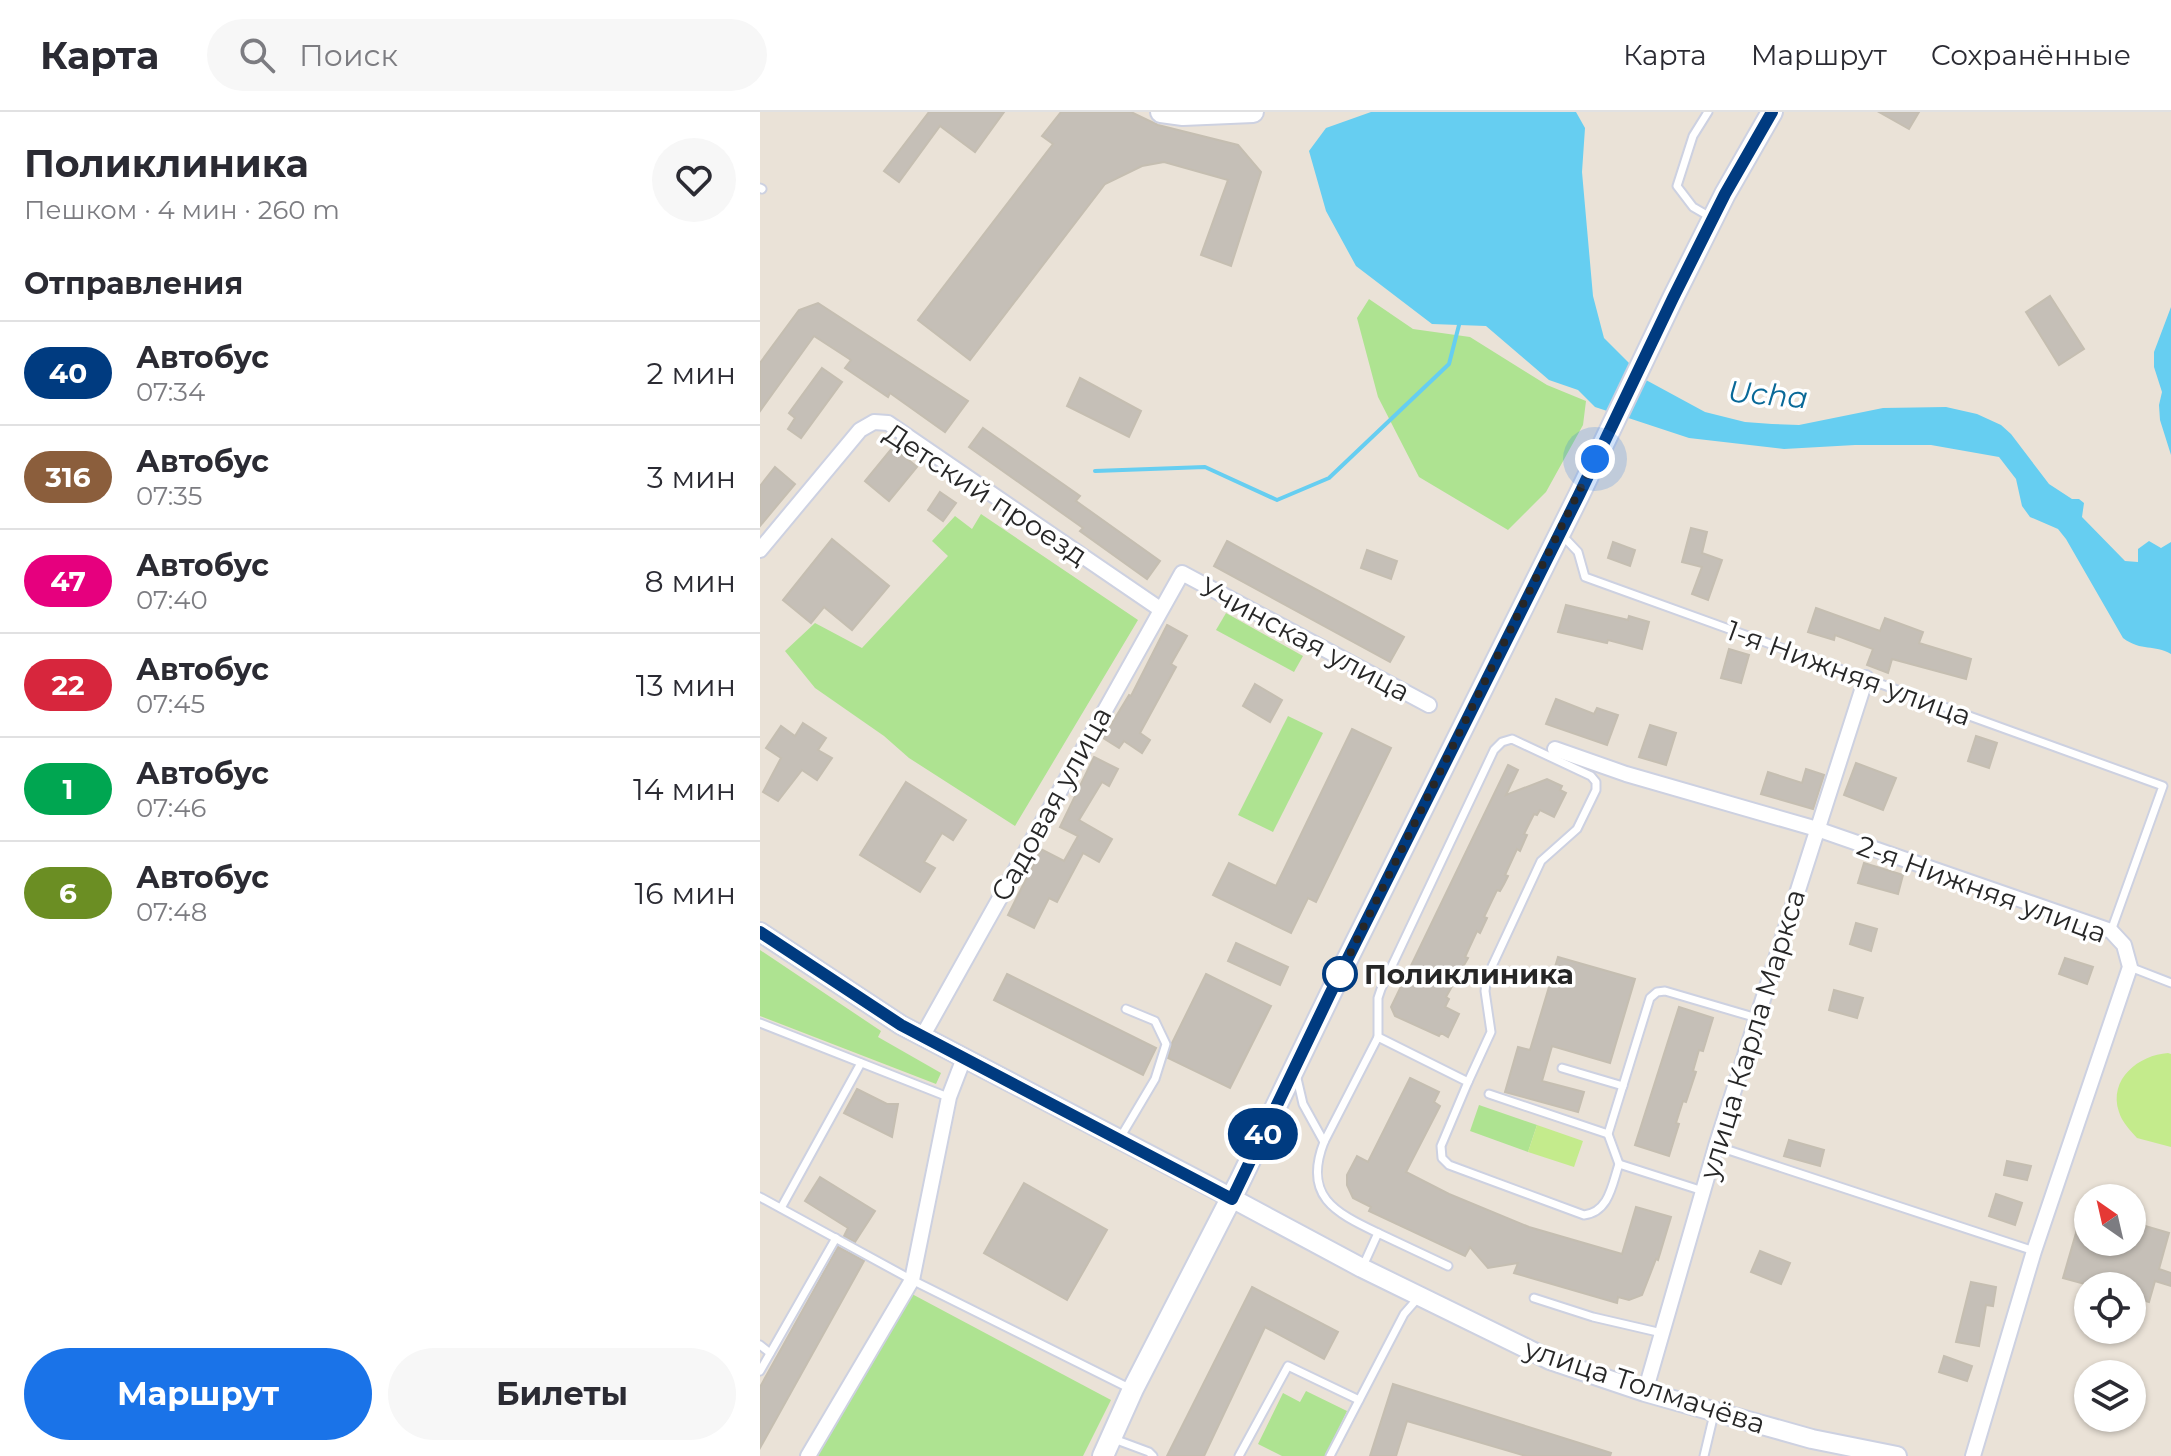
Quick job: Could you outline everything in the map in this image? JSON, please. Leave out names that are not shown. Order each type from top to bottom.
[{"type":"main road","points":[[1165,114],[1253,112]]},
{"type":"main road","points":[[1107,1447],[1133,1389],[1232,1199],[1713,218],[1772,112]]},
{"type":"street","name":"Детский проезд","points":[[760,550],[860,430],[874,422],[888,423],[1160,609]]},
{"type":"street","name":"Садовая улица","points":[[922,1037],[1182,573]]},
{"type":"street","name":"Учинская улица","points":[[1182,573],[1429,705]]},
{"type":"street","name":"улица Карла Маркса","points":[[1645,1392],[1716,1146],[1866,678]]},
{"type":"street","name":"2-я Нижняя улица","points":[[1555,749],[1626,774],[1817,829],[2111,931],[2124,945],[2130,967],[2034,1251],[1973,1456]]},
{"type":"street","name":"улица Толмачёва","points":[[760,932],[922,1037],[1362,1268],[1550,1360],[1645,1392],[1812,1439],[1897,1456]]},
{"type":"street","points":[[808,1456],[912,1280],[949,1097],[964,1058]]},
{"type":"lane","points":[[1708,112],[1693,136],[1677,186],[1693,207],[1713,218]]},
{"type":"lane","name":"1-я Нижняя улица","points":[[1560,532],[1578,552],[1585,577],[2167,788],[2111,931]]},
{"type":"lane","points":[[1448,1266],[1346,1218],[1328,1204],[1318,1172],[1318,1158],[1378,1037],[1378,998],[1381,989],[1494,750],[1502,742],[1512,739],[1591,776],[1596,782],[1596,790],[1577,829],[1541,861],[1487,977],[1485,991],[1491,1032],[1441,1146],[1442,1158],[1449,1165],[1584,1215],[1595,1214],[1605,1206],[1619,1164],[1608,1134],[1650,998],[1657,992],[1665,991],[1757,1018]]},
{"type":"lane","points":[[2130,967],[2171,983]]},
{"type":"lane","points":[[1119,1140],[1155,1079],[1166,1044],[1155,1021],[1126,1009]]},
{"type":"lane","points":[[760,1023],[949,1097]]},
{"type":"lane","points":[[1378,1037],[1468,1082]]},
{"type":"lane","points":[[781,1208],[861,1063]]},
{"type":"lane","points":[[1295,1068],[1303,1104],[1324,1142]]},
{"type":"lane","points":[[1562,1068],[1623,1086]]},
{"type":"lane","points":[[1489,1094],[1608,1134]]},
{"type":"lane","points":[[1716,1146],[2034,1251]]},
{"type":"lane","points":[[1619,1164],[1703,1191]]},
{"type":"lane","points":[[760,1197],[912,1280],[1133,1389]]},
{"type":"lane","points":[[1362,1268],[1378,1233]]},
{"type":"lane","points":[[760,1371],[836,1238]]},
{"type":"lane","points":[[1330,1456],[1404,1314],[1420,1297]]},
{"type":"lane","points":[[1534,1298],[1593,1317],[1662,1333]]},
{"type":"lane","points":[[760,1345],[770,1353]]},
{"type":"lane","points":[[1239,1456],[1288,1366],[1359,1400]]},
{"type":"lane","points":[[1704,1456],[1715,1411]]},
{"type":"lane","points":[[1107,1447],[1149,1452],[1153,1456]]},
{"type":"green space","points":[[1369,299],[1413,329],[1470,337],[1547,385],[1586,401],[1583,425],[1546,492],[1508,530],[1419,477],[1378,397],[1357,318]]},
{"type":"green space","points":[[981,514],[1138,620],[1015,826],[909,758],[884,736],[815,688],[785,651],[815,623],[862,648],[948,556],[932,541],[955,516],[972,529]]},
{"type":"green space","points":[[1226,613],[1303,656],[1294,672],[1216,630]]},
{"type":"green space","points":[[1288,716],[1323,733],[1273,832],[1238,815]]},
{"type":"green space","points":[[760,950],[881,1031],[878,1037],[941,1073],[936,1084],[760,1016]]},
{"type":"green space","points":[[2171,1054],[2171,1147],[2137,1138],[2122,1119],[2117,1100],[2118,1089],[2128,1071],[2147,1058]]},
{"type":"green space","points":[[1479,1105],[1537,1125],[1528,1152],[1470,1131]]},
{"type":"green space","points":[[1537,1125],[1583,1141],[1574,1167],[1528,1152]]},
{"type":"green space","points":[[912,1294],[1111,1400],[1083,1456],[817,1456]]},
{"type":"green space","points":[[1306,1391],[1347,1411],[1325,1456],[1282,1456],[1258,1444],[1283,1393],[1300,1402]]},
{"type":"water","points":[[1371,112],[1576,112],[1585,128],[1582,172],[1593,296],[1604,338],[1646,380],[1705,412],[1745,422],[1799,425],[1883,408],[1946,407],[1977,414],[2001,425],[2049,484],[2084,503],[2082,517],[2125,561],[2138,562],[2138,549],[2149,541],[2161,548],[2171,542],[2171,654],[2136,645],[2123,638],[2066,539],[2058,529],[2030,517],[2022,506],[2016,479],[1999,457],[1931,445],[1784,449],[1689,438],[1595,407],[1578,390],[1549,380],[1486,326],[1432,324],[1356,266],[1326,211],[1309,151],[1326,128]]},
{"type":"water","points":[[2171,307],[2171,455],[2160,420],[2162,392],[2154,367],[2154,352]]},
{"type":"building","points":[[929,112],[1004,112],[975,152],[940,126],[899,182],[884,171]]},
{"type":"building","points":[[1061,112],[1131,112],[1158,125],[1238,145],[1261,172],[1231,266],[1201,255],[1228,180],[1164,162],[1142,166],[1105,184],[970,360],[918,320],[1053,144],[1042,136]]},
{"type":"building","points":[[1879,112],[1919,112],[1909,129]]},
{"type":"building","points":[[2050,296],[2084,349],[2059,365],[2026,312]]},
{"type":"building","points":[[818,303],[968,401],[945,432],[890,393],[888,397],[845,368],[851,360],[814,336],[760,411],[760,363],[799,310]]},
{"type":"building","points":[[822,368],[842,382],[801,438],[788,429],[795,418],[789,413]]},
{"type":"building","points":[[1080,378],[1141,411],[1129,437],[1067,406]]},
{"type":"building","points":[[983,428],[1080,496],[1076,501],[1160,561],[1147,579],[1080,531],[1083,528],[969,447]]},
{"type":"building","points":[[893,447],[917,467],[889,501],[865,481]]},
{"type":"building","points":[[775,467],[795,484],[760,526],[760,486]]},
{"type":"building","points":[[940,492],[956,503],[943,521],[928,510]]},
{"type":"building","points":[[1691,528],[1707,532],[1702,553],[1722,560],[1708,600],[1692,594],[1702,567],[1682,562]]},
{"type":"building","points":[[832,539],[889,586],[852,630],[824,607],[811,623],[783,600]]},
{"type":"building","points":[[1227,541],[1404,637],[1390,662],[1214,566]]},
{"type":"building","points":[[1613,542],[1635,550],[1630,566],[1608,558]]},
{"type":"building","points":[[1367,550],[1397,561],[1391,579],[1361,568]]},
{"type":"building","points":[[1566,605],[1649,622],[1642,649],[1558,632]]},
{"type":"building","points":[[1816,608],[1880,631],[1885,618],[1923,632],[1919,643],[1971,659],[1966,679],[1892,659],[1888,673],[1867,665],[1873,649],[1835,635],[1834,640],[1808,632]]},
{"type":"building","points":[[1167,625],[1187,636],[1171,664],[1176,667],[1140,733],[1150,740],[1142,753],[1124,741],[1119,748],[1103,738],[1131,696]]},
{"type":"building","points":[[1729,649],[1749,655],[1741,683],[1721,678]]},
{"type":"building","points":[[1255,684],[1282,700],[1270,722],[1243,706]]},
{"type":"building","points":[[1556,699],[1594,714],[1597,708],[1618,715],[1607,745],[1546,724]]},
{"type":"building","points":[[803,723],[826,738],[818,750],[832,758],[817,780],[802,770],[778,801],[763,792],[781,758],[766,748],[781,726],[795,736]]},
{"type":"building","points":[[1650,725],[1676,733],[1666,765],[1639,757]]},
{"type":"building","points":[[1352,729],[1391,748],[1316,902],[1308,898],[1291,933],[1213,895],[1229,863],[1276,886]]},
{"type":"building","points":[[1976,736],[1997,743],[1989,768],[1968,761]]},
{"type":"building","points":[[1094,757],[1118,769],[1109,786],[1102,782],[1079,820],[1112,839],[1099,862],[1083,853],[1057,902],[1049,898],[1034,928],[1008,915],[1041,849],[1064,861],[1078,836],[1060,827]]},
{"type":"building","points":[[1856,763],[1896,778],[1883,810],[1844,795]]},
{"type":"building","points":[[1508,765],[1518,770],[1506,795],[1547,779],[1562,786],[1560,790],[1566,793],[1554,817],[1540,810],[1537,815],[1534,814],[1520,851],[1517,849],[1505,875],[1508,876],[1500,891],[1497,890],[1480,933],[1477,931],[1465,957],[1468,958],[1446,997],[1449,999],[1445,1007],[1459,1014],[1448,1037],[1441,1033],[1439,1036],[1395,1016],[1391,1007]]},
{"type":"building","points":[[1806,769],[1824,775],[1813,809],[1761,794],[1768,772],[1802,783]]},
{"type":"building","points":[[906,782],[966,820],[953,840],[942,833],[924,862],[935,868],[920,892],[860,855]]},
{"type":"building","points":[[1864,863],[1903,875],[1898,894],[1858,883]]},
{"type":"building","points":[[1856,923],[1877,929],[1871,951],[1850,944]]},
{"type":"building","points":[[1236,943],[1288,967],[1280,985],[1228,961]]},
{"type":"building","points":[[1558,957],[1635,979],[1610,1063],[1552,1046],[1542,1081],[1584,1092],[1578,1112],[1505,1092],[1518,1047],[1530,1050]]},
{"type":"building","points":[[2065,958],[2093,967],[2087,984],[2059,974]]},
{"type":"building","points":[[1007,974],[1156,1048],[1143,1075],[994,1000]]},
{"type":"building","points":[[1206,974],[1271,1006],[1230,1088],[1168,1058],[1172,1043]]},
{"type":"building","points":[[1834,990],[1863,998],[1857,1018],[1829,1010]]},
{"type":"building","points":[[1679,1007],[1713,1018],[1703,1051],[1699,1050],[1693,1071],[1696,1072],[1686,1102],[1683,1101],[1669,1156],[1635,1145]]},
{"type":"building","points":[[1410,1078],[1439,1092],[1434,1102],[1440,1106],[1406,1172],[1449,1194],[1529,1227],[1622,1254],[1636,1207],[1671,1217],[1658,1260],[1642,1295],[1629,1300],[1618,1297],[1617,1303],[1514,1273],[1518,1263],[1488,1268],[1470,1247],[1465,1256],[1369,1211],[1371,1207],[1353,1198],[1347,1185],[1347,1175],[1357,1156],[1368,1162]]},
{"type":"building","points":[[857,1089],[887,1104],[898,1104],[892,1137],[844,1113]]},
{"type":"building","points":[[1789,1140],[1824,1150],[1820,1166],[1784,1156]]},
{"type":"building","points":[[2007,1161],[2031,1166],[2027,1180],[2004,1175]]},
{"type":"building","points":[[820,1177],[875,1211],[855,1242],[844,1236],[848,1228],[805,1201]]},
{"type":"building","points":[[1024,1183],[1107,1230],[1067,1300],[984,1253]]},
{"type":"building","points":[[1996,1194],[2022,1203],[2015,1225],[1989,1216]]},
{"type":"building","points":[[2146,1226],[2169,1233],[2159,1269],[2171,1273],[2171,1286],[2155,1281],[2149,1302],[2146,1301],[2146,1272],[2074,1272],[2074,1281],[2063,1278],[2074,1240],[2074,1256],[2146,1256]]},
{"type":"building","points":[[838,1247],[864,1261],[760,1448],[760,1387]]},
{"type":"building","points":[[1760,1251],[1790,1263],[1781,1284],[1751,1272]]},
{"type":"building","points":[[1971,1282],[1996,1287],[1993,1306],[1986,1305],[1979,1346],[1956,1342]]},
{"type":"building","points":[[1252,1287],[1338,1332],[1324,1359],[1265,1327],[1204,1456],[1167,1456]]},
{"type":"building","points":[[1944,1356],[1972,1366],[1967,1381],[1939,1372]]},
{"type":"building","points":[[1393,1384],[1611,1453],[1610,1456],[1526,1456],[1407,1421],[1396,1456],[1370,1456]]},
{"type":"waterway","points":[[1095,471],[1205,467],[1277,500],[1329,478],[1449,364],[1459,325]]},
{"type":"bus line","name":"40","points":[[760,932],[901,1025],[1232,1199],[1673,298],[1725,194],[1772,112]]},
{"type":"place","name":"Поликлиника","points":[[1340,974]]},
{"type":"route","points":[[1340,974],[1595,459]]},
{"type":"water label","name":"Ucha","points":[[1768,395]]}]
